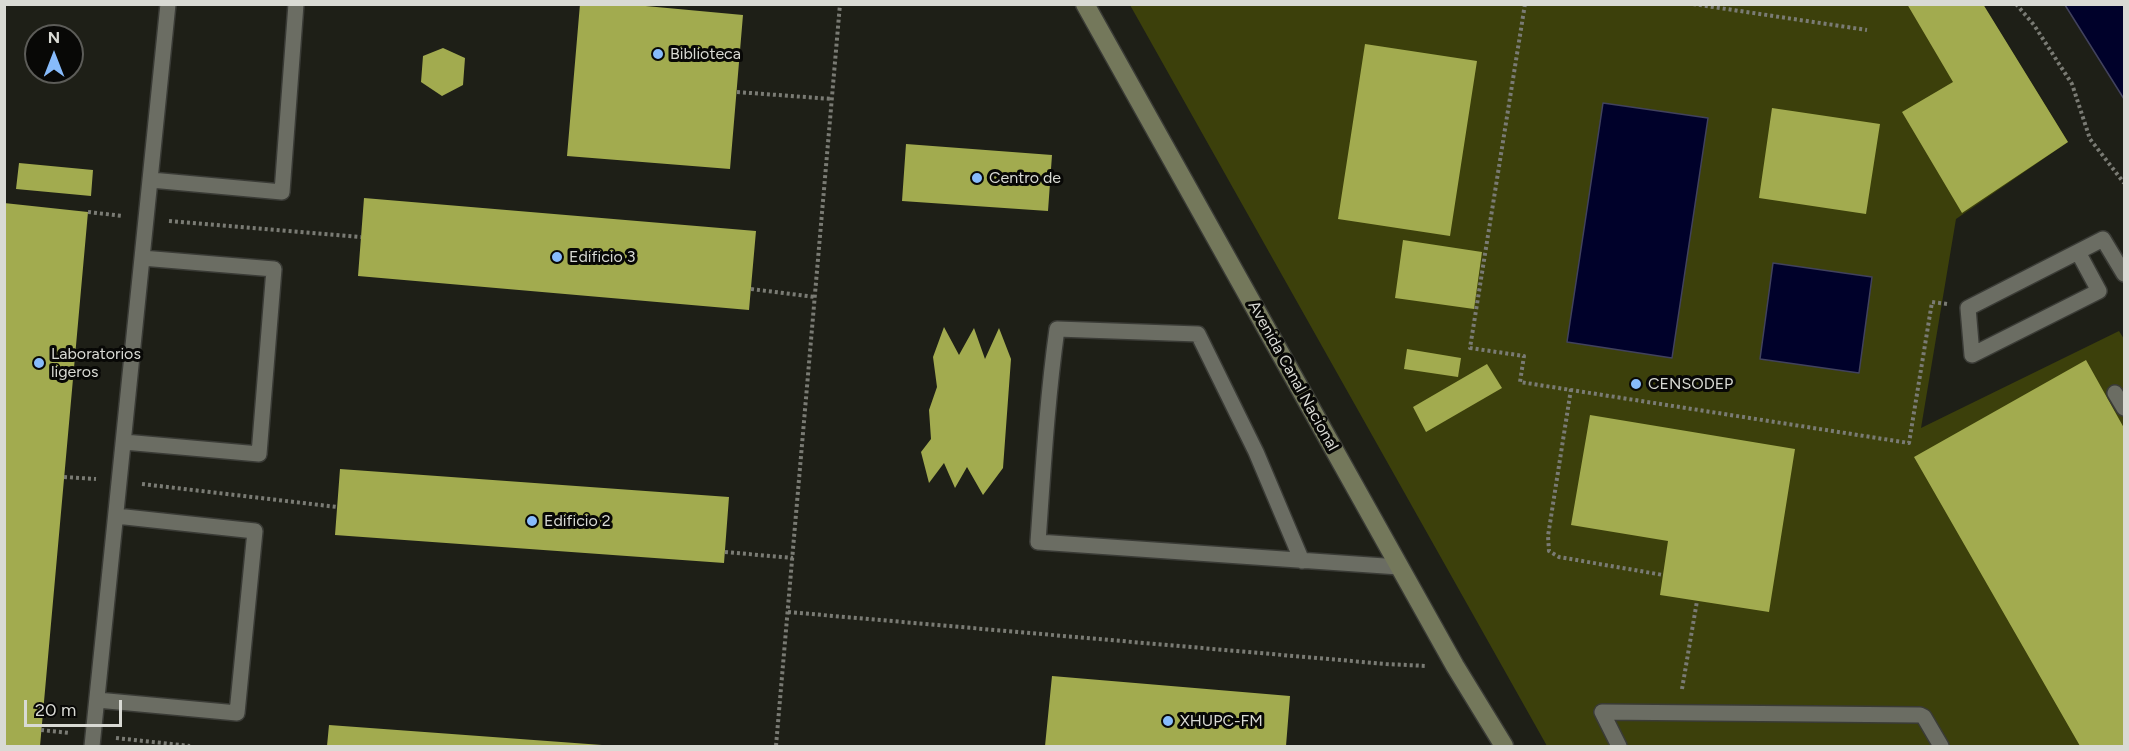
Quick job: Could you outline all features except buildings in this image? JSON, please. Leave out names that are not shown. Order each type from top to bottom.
[{"type":"street","name":"Avenida Canal Nacional","points":[[1085,4],[1399,567],[1504,747]]},
{"type":"lane","points":[[92,747],[168,4]]},
{"type":"lane","points":[[151,180],[282,192],[296,4]]},
{"type":"lane","points":[[2078,252],[2099,291],[1972,355],[1968,308],[2103,239],[2124,274]]},
{"type":"lane","points":[[124,442],[259,454],[274,269],[142,258]]},
{"type":"lane","points":[[1302,561],[1256,452],[1198,334],[1057,329],[1049,394],[1038,542],[1302,561],[1399,567]]},
{"type":"lane","points":[[2115,393],[2124,408]]},
{"type":"lane","points":[[97,700],[237,713],[255,531],[116,516]]},
{"type":"lane","points":[[1619,747],[1602,712],[1920,715],[1924,717],[1941,747]]},
{"type":"path","points":[[776,747],[840,4]]},
{"type":"path","points":[[1525,4],[1470,348],[1524,357],[1520,382],[1909,443],[1932,302],[1968,308]]},
{"type":"path","points":[[1693,4],[1867,30]]},
{"type":"path","points":[[2016,4],[2034,26],[2072,84],[2090,139],[2124,183]]},
{"type":"path","points":[[737,92],[832,99]]},
{"type":"path","points":[[88,212],[361,237]]},
{"type":"path","points":[[751,289],[815,297]]},
{"type":"path","points":[[1571,389],[1548,536],[1549,551],[1559,557],[1663,575]]},
{"type":"path","points":[[64,477],[337,507]]},
{"type":"path","points":[[725,552],[793,558]]},
{"type":"path","points":[[1678,713],[1696,601]]},
{"type":"path","points":[[788,612],[1375,663],[1455,666]]},
{"type":"green space","name":"CENSODEP","points":[[1130,5],[1983,5],[2068,142],[1956,219],[1921,428],[2119,331],[2124,339],[2124,746],[1547,746]]},
{"type":"water","points":[[2065,5],[2124,5],[2124,99]]},
{"type":"water","points":[[1603,103],[1708,118],[1672,358],[1567,342]]},
{"type":"water","points":[[1773,263],[1872,277],[1859,373],[1760,359]]},
{"type":"place","name":"Biblioteca","points":[[658,54]]},
{"type":"place","name":"Centro de","points":[[977,178]]},
{"type":"place","name":"Edificio 3","points":[[557,257]]},
{"type":"place","name":"Laboratorios ligeros","points":[[39,363]]},
{"type":"place","name":"CENSODEP","points":[[1636,384]]},
{"type":"place","name":"Edificio 2","points":[[532,521]]},
{"type":"place","name":"XHUPC-FM","points":[[1168,721]]}]
